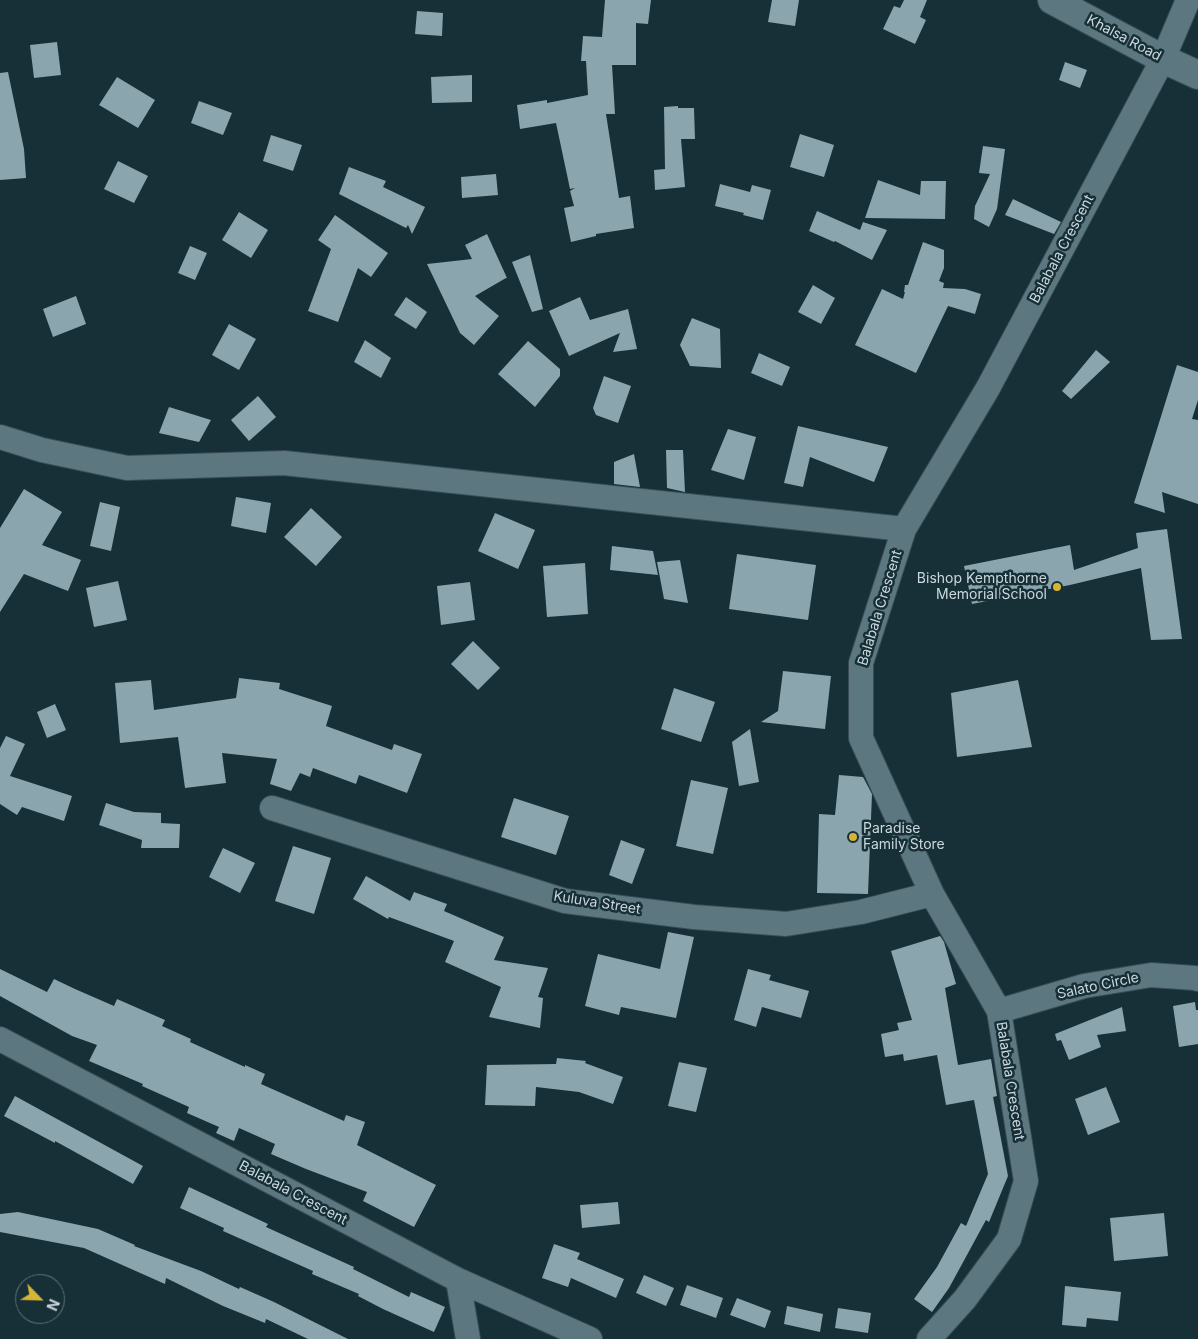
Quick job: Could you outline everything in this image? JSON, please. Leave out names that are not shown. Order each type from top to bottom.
[{"type":"main road","name":"Khalsa Road","points":[[1052,0],[1163,59],[1198,75]]},
{"type":"street","name":"Balabala Crescent","points":[[929,1339],[965,1299],[1008,1239],[1026,1181],[999,1011],[932,894],[861,738],[861,663],[904,529],[988,388],[1163,59],[1188,0]]},
{"type":"street","points":[[0,437],[42,450],[127,468],[284,463],[904,529]]},
{"type":"street","name":"Kuluva Street","points":[[272,808],[565,901],[694,917],[786,924],[861,912],[932,894]]},
{"type":"street","name":"Salato Circle","points":[[999,1011],[1084,986],[1151,975],[1198,979]]},
{"type":"street","name":"Balabala Crescent","points":[[0,1040],[458,1280],[590,1339]]},
{"type":"street","points":[[458,1280],[468,1339]]},
{"type":"building","points":[[605,0],[651,0],[648,24],[636,23],[636,65],[612,65],[615,114],[606,114],[619,198],[630,196],[634,228],[596,234],[596,236],[571,242],[564,208],[574,206],[570,191],[575,188],[570,189],[556,123],[520,129],[517,105],[547,100],[547,103],[588,95],[586,61],[581,61],[583,36],[602,37]]},
{"type":"building","points":[[772,0],[799,0],[795,26],[768,22]]},
{"type":"building","points":[[904,0],[927,0],[920,17],[926,20],[915,44],[883,29],[894,6],[900,8]]},
{"type":"building","points":[[417,11],[443,13],[442,36],[415,34]]},
{"type":"building","points":[[57,42],[61,75],[34,78],[30,45]]},
{"type":"building","points":[[1065,62],[1087,70],[1080,88],[1059,80]]},
{"type":"building","points":[[8,72],[24,149],[26,178],[0,180],[0,73]]},
{"type":"building","points":[[472,75],[472,102],[432,103],[431,77]]},
{"type":"building","points":[[117,77],[155,100],[138,128],[99,105]]},
{"type":"building","points":[[199,101],[232,113],[223,135],[191,123]]},
{"type":"building","points":[[678,106],[678,108],[694,108],[695,139],[681,139],[685,187],[655,190],[654,170],[665,169],[664,107]]},
{"type":"building","points":[[800,134],[834,145],[824,177],[790,167]]},
{"type":"building","points":[[271,135],[302,145],[293,171],[263,161]]},
{"type":"building","points":[[983,146],[1005,149],[997,209],[989,227],[974,219],[975,206],[990,174],[979,173]]},
{"type":"building","points":[[118,161],[148,176],[134,203],[104,189]]},
{"type":"building","points":[[349,167],[386,181],[383,187],[425,207],[412,234],[408,225],[406,228],[339,194]]},
{"type":"building","points":[[496,174],[498,195],[462,198],[461,177]]},
{"type":"building","points":[[878,180],[920,195],[921,181],[946,181],[945,219],[865,218]]},
{"type":"building","points":[[720,184],[750,192],[752,185],[771,190],[763,220],[715,206]]},
{"type":"building","points":[[1013,199],[1061,222],[1054,234],[1005,215]]},
{"type":"building","points":[[817,211],[860,230],[863,222],[887,230],[872,260],[835,241],[809,231]]},
{"type":"building","points":[[239,212],[268,230],[251,258],[222,240]]},
{"type":"building","points":[[335,215],[388,253],[371,277],[358,268],[338,322],[308,311],[331,249],[318,240]]},
{"type":"building","points":[[487,234],[507,278],[475,296],[499,316],[474,345],[460,333],[427,264],[472,259],[465,245]]},
{"type":"building","points":[[923,242],[944,250],[944,268],[939,281],[944,283],[943,288],[965,289],[981,294],[975,314],[948,306],[916,373],[855,345],[882,289],[903,299],[905,285],[908,285]]},
{"type":"building","points":[[190,246],[207,253],[195,280],[178,273]]},
{"type":"building","points":[[530,255],[543,309],[532,312],[512,262]]},
{"type":"building","points":[[813,285],[835,298],[821,324],[798,312]]},
{"type":"building","points":[[76,296],[86,324],[53,337],[43,309]]},
{"type":"building","points":[[406,297],[427,312],[416,329],[394,315]]},
{"type":"building","points":[[580,297],[590,320],[628,309],[637,349],[613,352],[620,333],[569,356],[549,311]]},
{"type":"building","points":[[692,318],[720,329],[721,368],[690,366],[680,345]]},
{"type":"building","points":[[229,324],[256,339],[239,370],[212,355]]},
{"type":"building","points":[[365,340],[391,358],[381,378],[354,362]]},
{"type":"building","points":[[528,341],[560,369],[560,376],[535,407],[498,374]]},
{"type":"building","points":[[1096,350],[1110,362],[1071,399],[1062,391]]},
{"type":"building","points":[[759,353],[790,367],[782,386],[751,373]]},
{"type":"building","points":[[1177,365],[1198,372],[1198,400],[1192,419],[1198,420],[1198,504],[1162,492],[1165,513],[1134,503]]},
{"type":"building","points":[[604,376],[631,386],[618,423],[596,415],[593,408]]},
{"type":"building","points":[[258,396],[276,417],[249,441],[231,420]]},
{"type":"building","points":[[169,407],[211,420],[199,442],[159,433]]},
{"type":"building","points":[[798,426],[888,447],[874,482],[810,457],[803,487],[784,483]]},
{"type":"building","points":[[728,429],[756,437],[744,480],[711,470]]},
{"type":"building","points":[[666,450],[683,450],[685,492],[667,488]]},
{"type":"building","points":[[634,454],[640,487],[614,484],[614,462]]},
{"type":"building","points":[[24,489],[62,512],[42,545],[81,560],[68,591],[24,574],[0,612],[0,528]]},
{"type":"building","points":[[236,497],[271,503],[266,533],[231,526]]},
{"type":"building","points":[[100,502],[120,507],[111,551],[90,546]]},
{"type":"building","points":[[311,508],[342,537],[316,566],[284,537]]},
{"type":"building","points":[[495,513],[535,530],[518,569],[478,551]]},
{"type":"building","points":[[1167,529],[1182,639],[1151,640],[1141,568],[1070,585],[972,604],[964,566],[1070,545],[1074,570],[1138,548],[1136,533]]},
{"type":"building","points":[[612,546],[653,551],[658,575],[610,570]]},
{"type":"building","points":[[737,554],[816,565],[808,620],[729,609]]},
{"type":"building","points":[[680,560],[688,603],[664,599],[657,562]]},
{"type":"building","points":[[585,563],[588,614],[547,617],[543,566]]},
{"type":"building","points":[[118,581],[127,620],[94,627],[86,588]]},
{"type":"building","points":[[470,582],[475,620],[441,625],[437,586]]},
{"type":"building","points":[[473,641],[500,668],[478,690],[451,664]]},
{"type":"building","points":[[783,671],[831,676],[825,729],[761,722],[778,711]]},
{"type":"building","points":[[239,678],[280,683],[279,689],[332,706],[326,726],[392,750],[394,744],[422,754],[407,793],[359,775],[356,784],[313,768],[310,777],[300,773],[291,791],[270,784],[277,759],[222,753],[226,783],[185,788],[178,737],[120,743],[115,683],[151,680],[154,710],[236,698]]},
{"type":"building","points":[[1018,680],[1032,747],[957,757],[951,693]]},
{"type":"building","points":[[674,688],[715,702],[701,742],[661,729]]},
{"type":"building","points":[[55,704],[66,730],[47,738],[37,712]]},
{"type":"building","points":[[750,729],[759,782],[739,786],[732,742]]},
{"type":"building","points":[[6,736],[25,744],[10,776],[72,796],[64,821],[22,807],[17,815],[0,804],[0,748]]},
{"type":"building","points":[[839,775],[863,777],[872,794],[868,894],[817,893],[819,814],[835,815]]},
{"type":"building","points":[[691,780],[728,788],[713,854],[676,846]]},
{"type":"building","points":[[514,798],[569,816],[556,855],[501,837]]},
{"type":"building","points":[[106,803],[134,812],[161,813],[161,823],[180,824],[179,848],[141,848],[142,840],[99,825]]},
{"type":"building","points":[[621,840],[645,849],[632,884],[609,875]]},
{"type":"building","points":[[293,846],[331,858],[314,914],[275,901]]},
{"type":"building","points":[[223,848],[255,863],[240,893],[209,877]]},
{"type":"building","points":[[366,876],[410,901],[414,892],[447,904],[444,911],[504,937],[494,960],[548,968],[538,997],[543,998],[540,1028],[489,1017],[501,987],[445,962],[454,941],[389,917],[388,919],[353,899]]},
{"type":"building","points":[[668,932],[694,937],[676,1018],[621,1007],[619,1015],[585,1006],[598,954],[660,969]]},
{"type":"building","points":[[940,936],[944,942],[956,984],[945,988],[958,1065],[991,1059],[997,1096],[993,1097],[1008,1176],[989,1222],[986,1220],[949,1288],[932,1312],[914,1299],[937,1267],[961,1223],[966,1226],[988,1174],[974,1100],[946,1105],[937,1055],[904,1061],[903,1054],[885,1057],[881,1034],[899,1030],[897,1023],[912,1020],[891,951]]},
{"type":"building","points":[[0,969],[47,992],[54,979],[114,1006],[117,999],[165,1020],[162,1026],[191,1039],[190,1042],[265,1074],[261,1084],[344,1121],[346,1115],[365,1122],[357,1145],[436,1185],[414,1227],[363,1201],[367,1192],[271,1154],[275,1144],[239,1128],[234,1141],[216,1133],[219,1127],[187,1113],[189,1107],[142,1086],[143,1084],[89,1061],[97,1045],[72,1036],[0,996]]},
{"type":"building","points":[[748,969],[771,975],[769,980],[809,991],[801,1018],[762,1007],[756,1027],[734,1020]]},
{"type":"building","points":[[1195,1002],[1196,1010],[1198,1010],[1198,1044],[1179,1047],[1173,1006]]},
{"type":"building","points":[[1122,1007],[1126,1031],[1097,1035],[1101,1047],[1069,1060],[1061,1040],[1057,1041],[1055,1034]]},
{"type":"building","points":[[557,1058],[586,1061],[585,1063],[623,1077],[613,1104],[579,1092],[536,1087],[535,1106],[485,1105],[487,1065],[556,1064]]},
{"type":"building","points":[[679,1062],[707,1068],[696,1112],[668,1106]]},
{"type":"building","points":[[1106,1087],[1120,1122],[1088,1135],[1075,1099]]},
{"type":"building","points":[[15,1096],[143,1166],[133,1184],[55,1141],[55,1143],[4,1116]]},
{"type":"building","points":[[189,1187],[268,1224],[266,1227],[354,1267],[353,1269],[409,1297],[411,1292],[445,1307],[434,1332],[383,1309],[358,1296],[359,1294],[312,1274],[313,1271],[223,1231],[224,1228],[180,1208]]},
{"type":"building","points":[[618,1202],[620,1224],[582,1228],[580,1205]]},
{"type":"building","points":[[18,1212],[98,1229],[134,1246],[201,1271],[239,1289],[240,1287],[348,1339],[308,1339],[266,1319],[265,1323],[223,1306],[166,1278],[165,1284],[84,1248],[0,1232],[0,1214]]},
{"type":"building","points":[[1164,1213],[1168,1256],[1114,1261],[1110,1218]]},
{"type":"building","points":[[554,1244],[580,1253],[577,1259],[624,1279],[616,1298],[571,1278],[568,1287],[542,1278]]},
{"type":"building","points":[[644,1275],[674,1288],[666,1306],[636,1293]]},
{"type":"building","points":[[687,1285],[723,1298],[716,1318],[680,1305]]},
{"type":"building","points":[[1065,1286],[1121,1292],[1118,1321],[1087,1318],[1086,1327],[1062,1325]]},
{"type":"building","points":[[737,1298],[771,1311],[765,1328],[730,1315]]},
{"type":"building","points":[[787,1306],[823,1314],[820,1332],[784,1324]]},
{"type":"building","points":[[838,1308],[871,1313],[868,1333],[835,1328]]},
{"type":"place","name":"Bishop Kempthorne Memorial School","points":[[1057,587]]},
{"type":"place","name":"Paradise Family Store","points":[[853,837]]}]
